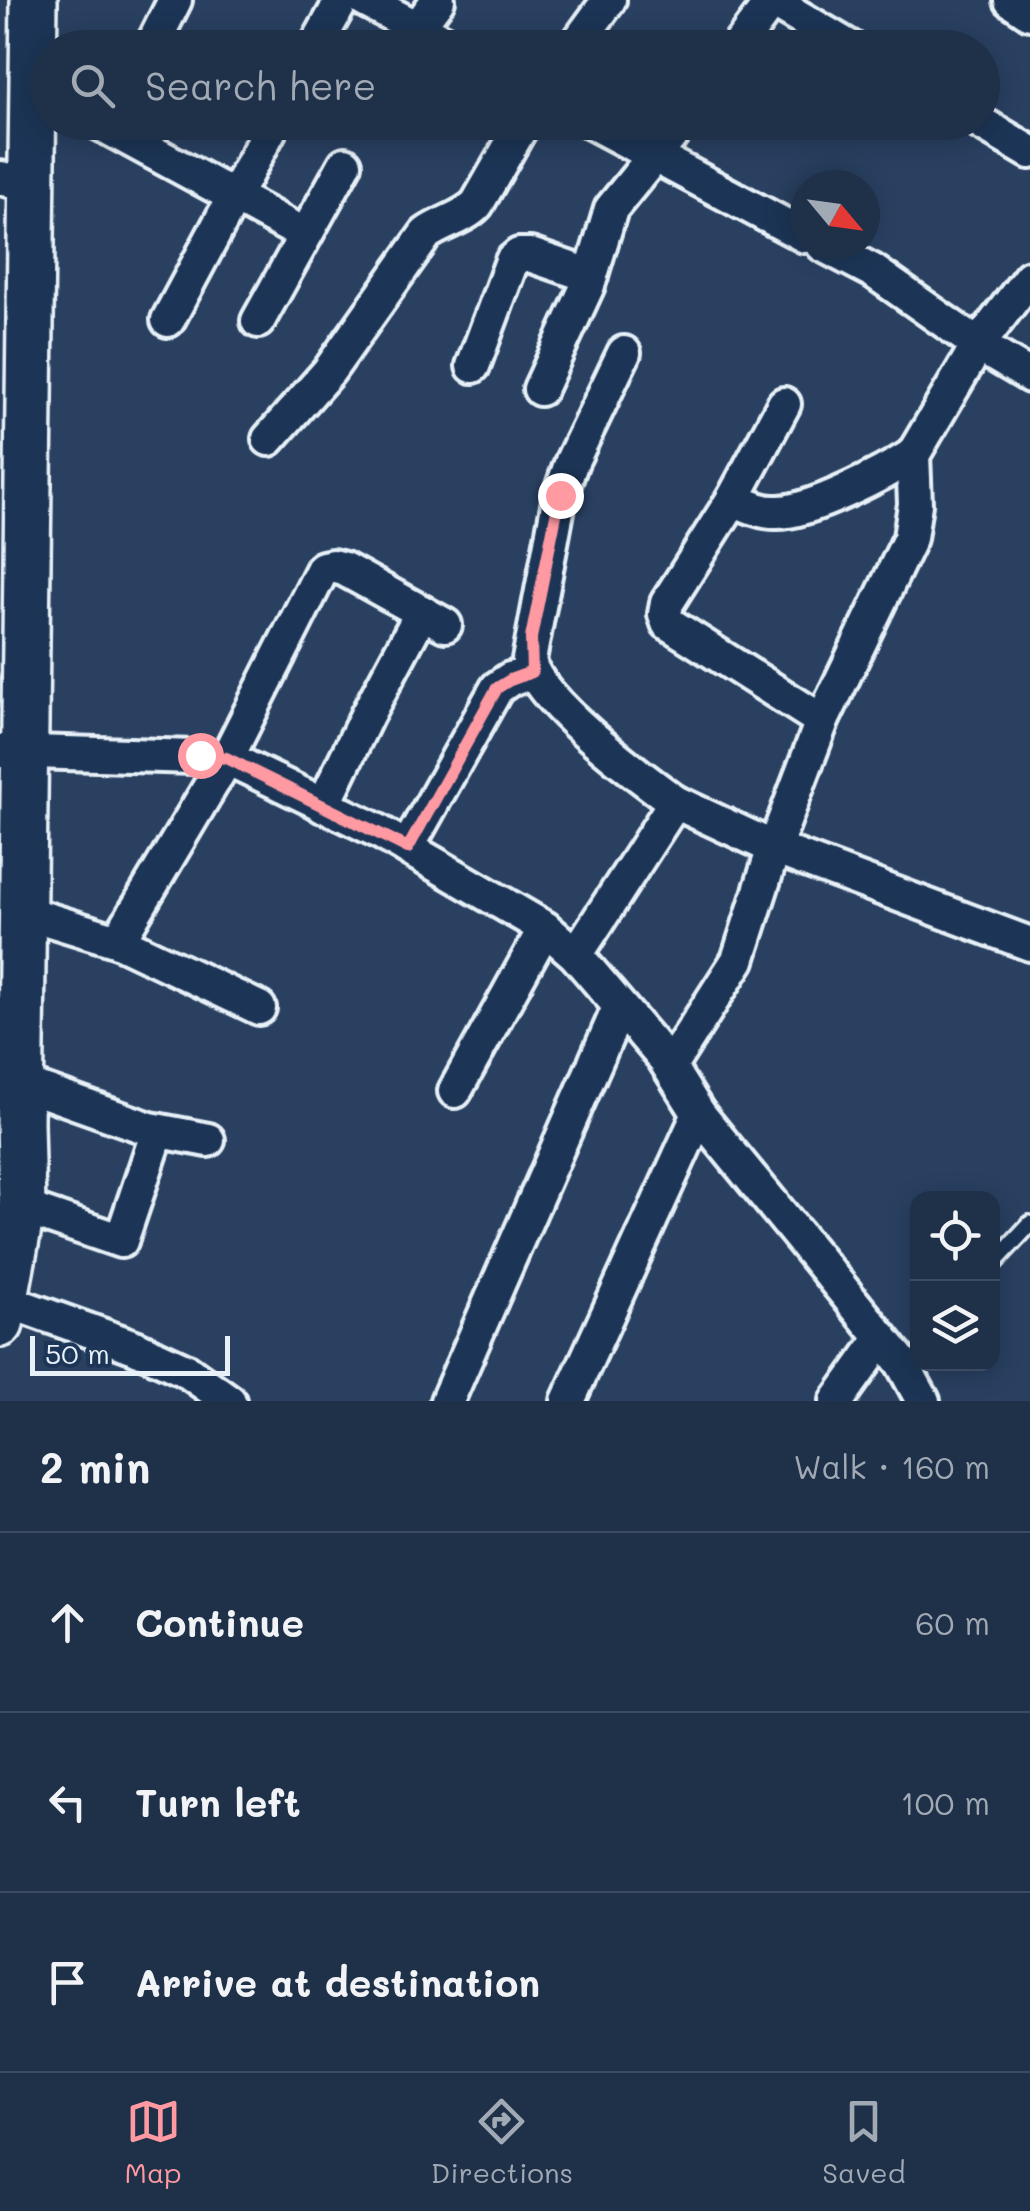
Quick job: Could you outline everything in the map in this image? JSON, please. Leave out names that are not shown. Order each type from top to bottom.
[{"type":"street","points":[[34,0],[36,30]]},
{"type":"street","points":[[160,30],[176,0]]},
{"type":"street","points":[[326,30],[342,0]]},
{"type":"street","points":[[364,0],[423,30]]},
{"type":"street","points":[[418,27],[438,0]]},
{"type":"street","points":[[587,30],[609,0]]},
{"type":"street","points":[[750,30],[772,0],[821,30]]},
{"type":"street","points":[[1011,0],[1030,13]]},
{"type":"street","points":[[30,130],[16,182],[13,751],[24,912],[14,1109],[22,1207],[2,1312],[170,1363],[187,1370],[230,1401]]},
{"type":"street","points":[[1000,134],[1030,152]]},
{"type":"street","points":[[133,140],[306,236]]},
{"type":"street","points":[[168,320],[264,140]]},
{"type":"street","points":[[268,440],[329,371],[426,234],[440,224],[468,214],[513,140]]},
{"type":"street","points":[[624,140],[790,228]]},
{"type":"street","points":[[540,389],[591,276],[611,210],[669,140]]},
{"type":"street","points":[[258,321],[345,164]]},
{"type":"street","points":[[473,366],[512,261],[530,256],[591,276]]},
{"type":"street","points":[[851,260],[1030,376]]},
{"type":"street","points":[[733,500],[760,510],[796,509],[874,479],[913,455],[978,345],[1026,288]]},
{"type":"street","points":[[624,354],[572,461],[560,495],[531,638],[532,672],[582,729],[674,802],[774,848],[1030,944]]},
{"type":"street","points":[[784,404],[733,500],[667,603],[665,614],[668,623],[822,721]]},
{"type":"street","points":[[670,1066],[738,960],[774,848],[822,721],[910,538],[915,504],[913,455]]},
{"type":"street","points":[[118,940],[226,758],[322,568],[332,566],[434,619],[367,714],[323,806]]},
{"type":"street","points":[[408,848],[497,688],[532,672]]},
{"type":"street","points":[[13,751],[226,758],[408,848],[545,928],[576,954],[670,1066],[699,1114],[901,1349],[923,1401]]},
{"type":"street","points":[[576,954],[674,802]]},
{"type":"street","points":[[24,912],[118,940],[259,1008]]},
{"type":"street","points":[[455,1091],[545,928]]},
{"type":"street","points":[[447,1401],[619,1008]]},
{"type":"street","points":[[14,1109],[208,1140]]},
{"type":"street","points":[[568,1401],[699,1114]]},
{"type":"street","points":[[22,1207],[121,1240],[158,1130]]},
{"type":"street","points":[[837,1401],[901,1349]]},
{"type":"lane","points":[[1000,1256],[1030,1224]]},
{"type":"route","points":[[200,755],[226,758],[408,848],[497,688],[532,672],[531,638],[560,495]]}]
